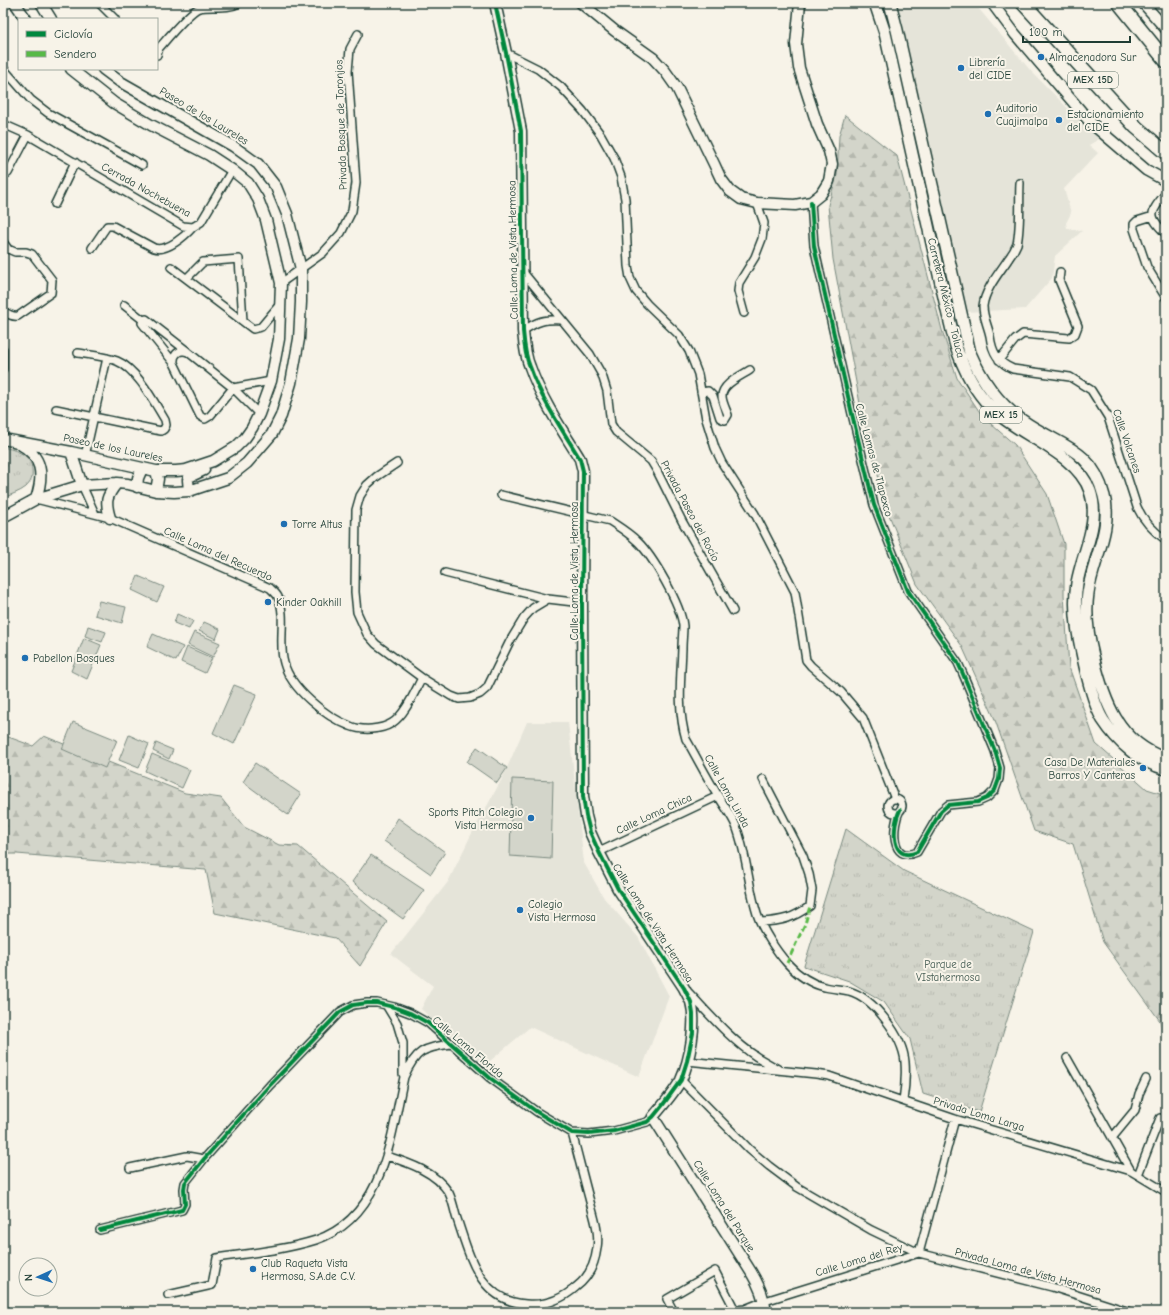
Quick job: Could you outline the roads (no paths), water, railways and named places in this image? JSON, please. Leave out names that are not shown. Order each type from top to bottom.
[{"type":"highway","name":"MEX 15D","points":[[1023,3],[1136,126],[1166,152]]},
{"type":"highway","points":[[1119,3],[1166,61]]},
{"type":"main road","points":[[15,3],[25,18]]},
{"type":"main road","points":[[41,3],[50,18]]},
{"type":"main road","name":"Calle Loma de Vista Hermosa","points":[[495,3],[521,131],[523,331],[525,349],[529,367],[538,386],[580,460],[583,471],[583,796],[586,816],[590,832],[618,889],[684,988],[691,1002],[693,1014],[693,1033],[681,1080],[654,1117]]},
{"type":"main road","points":[[581,3],[615,31],[653,58],[665,71],[677,88],[722,179],[730,191],[741,199],[757,203],[795,205],[812,202],[821,194],[829,181],[832,164],[829,151],[799,68],[796,44],[800,3]]},
{"type":"main road","name":"Carretera México - Toluca","points":[[875,3],[885,33],[958,355],[977,389],[997,412],[1023,432],[1066,459],[1082,475],[1090,491],[1093,508],[1092,524],[1077,583],[1076,612],[1080,646],[1092,694],[1103,720],[1124,746],[1144,760],[1166,769]]},
{"type":"main road","name":"Carretera México - Toluca","points":[[890,3],[970,353],[983,380],[991,392],[1005,406],[1021,420],[1066,444],[1088,463],[1096,475],[1105,497],[1106,517],[1101,542],[1090,580],[1086,606],[1089,634],[1098,676],[1106,701],[1119,724],[1127,734],[1148,751],[1166,759]]},
{"type":"main road","points":[[992,3],[1015,34],[1091,123],[1146,170],[1166,182]]},
{"type":"main road","points":[[1143,3],[1166,29]]},
{"type":"main road","name":"Paseo de los Laureles","points":[[3,438],[156,471],[186,470],[213,461],[236,447],[245,438],[259,414],[271,381],[279,339],[281,283],[266,220],[258,199],[248,183],[232,170],[209,155],[151,125],[114,103],[72,70]]},
{"type":"main road","name":"Paseo de los Laureles","points":[[3,517],[36,499],[82,485],[117,483],[156,491],[174,492],[189,491],[228,478],[246,463],[272,434],[281,416],[291,383],[299,339],[301,269],[287,214],[276,187],[258,164],[233,146],[119,81],[104,70]]},
{"type":"main road","points":[[16,441],[31,452],[41,470],[40,486],[36,499]]},
{"type":"main road","points":[[189,491],[189,477],[232,458],[236,447]]},
{"type":"main road","points":[[71,452],[82,485]]},
{"type":"main road","points":[[137,487],[138,478],[142,469]]},
{"type":"main road","points":[[156,471],[158,479],[156,491]]},
{"type":"main road","points":[[110,518],[106,500],[117,483]]},
{"type":"main road","name":"Calle Loma del Parque","points":[[654,1117],[752,1272],[759,1285],[766,1312]]},
{"type":"street","points":[[99,3],[114,18]]},
{"type":"street","points":[[158,49],[194,11],[199,8],[230,7],[239,3]]},
{"type":"street","name":"Privada Bosque de Toronjos","points":[[281,283],[324,253],[341,233],[352,211],[356,183],[348,70],[350,49],[358,34]]},
{"type":"street","points":[[506,53],[538,69],[561,87],[583,111],[614,158],[621,177],[625,199],[628,266],[630,278],[636,291],[679,336],[689,351],[698,374],[706,418],[722,463],[755,514],[795,592],[806,660],[841,692],[862,718],[895,799],[901,804],[900,810],[896,813],[891,812],[888,809],[888,804],[891,800],[895,799]]},
{"type":"street","points":[[3,68],[31,100],[48,113],[142,165]]},
{"type":"street","name":"Cerrada Nochebuena","points":[[3,124],[28,135],[183,226],[193,228],[201,222],[232,170]]},
{"type":"street","points":[[8,173],[28,135]]},
{"type":"street","points":[[55,204],[75,162]]},
{"type":"street","points":[[1020,183],[1019,228],[1016,246],[987,292],[983,305],[984,317],[989,329],[991,342],[999,360],[1015,340],[1023,334],[1068,338],[1075,334],[1078,326],[1059,280],[1060,272]]},
{"type":"street","points":[[1166,194],[1153,210],[1155,224],[1166,234]]},
{"type":"street","name":"Calle Lomas de Tlapexco","points":[[812,202],[814,246],[874,505],[908,591],[958,663],[995,751],[1000,768],[1000,779],[995,790],[987,798],[978,802],[948,805],[941,811],[917,852],[911,855],[898,851],[894,838],[896,818],[900,810]]},
{"type":"street","points":[[744,313],[738,291],[739,283],[755,257],[762,239],[764,223],[757,203]]},
{"type":"street","points":[[1153,216],[1137,221],[1134,224],[1134,230],[1147,267],[1166,298]]},
{"type":"street","points":[[92,248],[107,226],[113,226],[160,250],[185,236],[193,228]]},
{"type":"street","points":[[3,242],[8,249],[16,252],[26,252],[32,254],[52,280],[52,286],[51,293],[18,316],[10,316],[3,311]]},
{"type":"street","points":[[187,278],[204,262],[239,259],[243,322]]},
{"type":"street","points":[[171,267],[253,329],[261,327],[281,303]]},
{"type":"street","name":"Privada Paseo del Rocío","points":[[522,271],[590,354],[602,374],[607,391],[611,424],[616,432],[651,461],[682,521],[733,611]]},
{"type":"street","points":[[124,305],[143,320],[146,319],[233,388],[259,414]]},
{"type":"street","points":[[523,331],[536,322],[547,319],[562,320]]},
{"type":"street","points":[[143,320],[142,323],[174,363],[202,418],[208,419],[233,388],[271,381]]},
{"type":"street","points":[[3,349],[3,369]]},
{"type":"street","points":[[174,363],[177,352],[188,352]]},
{"type":"street","points":[[56,409],[161,431],[166,426],[165,420],[136,376],[118,361],[78,353]]},
{"type":"street","points":[[85,456],[107,358]]},
{"type":"street","name":"Calle Volcanes","points":[[999,360],[1005,366],[1014,369],[1070,377],[1092,390],[1108,417],[1137,507],[1142,518],[1166,540]]},
{"type":"street","points":[[701,392],[708,391],[713,396],[720,418],[725,420],[728,414],[722,397],[723,391],[726,386],[750,370]]},
{"type":"street","points":[[397,463],[376,477],[367,486],[360,496],[356,510],[355,592],[357,612],[368,634],[376,644],[422,678],[451,696],[459,699],[470,698],[480,694],[487,688],[510,641],[524,618],[533,608],[548,599]]},
{"type":"street","points":[[82,485],[96,514]]},
{"type":"street","name":"Calle Loma Linda","points":[[501,495],[610,522],[623,529],[638,542],[651,558],[679,609],[683,626],[680,709],[681,724],[686,739],[735,824],[742,844],[758,915],[761,922],[775,947],[787,963],[799,974],[814,983],[825,987],[850,991],[866,1000],[879,1012],[890,1026],[901,1045],[905,1061],[906,1078],[903,1101]]},
{"type":"street","name":"Calle Loma del Recuerdo","points":[[36,499],[110,518],[270,588],[278,596],[281,607],[283,662],[289,677],[304,694],[324,711],[351,726],[366,729],[380,727],[391,723],[400,716],[422,678]]},
{"type":"street","points":[[445,573],[548,599],[582,603]]},
{"type":"street","points":[[761,922],[796,916],[810,906],[812,890],[803,856],[764,779]]},
{"type":"street","name":"Calle Loma Chica","points":[[599,852],[718,796]]},
{"type":"street","name":"Privada Loma Larga","points":[[684,988],[739,1043],[756,1056],[780,1070]]},
{"type":"street","name":"Calle Loma Florida","points":[[100,1230],[182,1210],[185,1204],[185,1183],[204,1159],[270,1085],[340,1012],[353,1005],[367,1003],[386,1005],[410,1013],[428,1023],[490,1078],[537,1112],[572,1133],[589,1134],[614,1131],[647,1122],[654,1117]]},
{"type":"street","points":[[168,1295],[212,1285],[217,1258],[298,1245],[318,1239],[352,1219],[365,1203],[387,1156],[404,1076],[402,1043],[397,1023],[386,1005]]},
{"type":"street","points":[[404,1076],[415,1056],[423,1050],[451,1044]]},
{"type":"street","points":[[1067,1058],[1131,1171]]},
{"type":"street","name":"Privada Loma Larga","points":[[687,1061],[829,1076],[955,1119],[1131,1171],[1166,1192]]},
{"type":"street","points":[[1112,1138],[1135,1110],[1139,1094],[1146,1079]]},
{"type":"street","points":[[681,1080],[750,1150],[797,1187],[871,1230],[919,1253]]},
{"type":"street","points":[[1138,1175],[1160,1118]]},
{"type":"street","name":"Calle Loma del Rey","points":[[674,1312],[667,1299],[715,1271],[735,1310],[745,1309],[764,1301],[919,1253],[955,1119]]},
{"type":"street","points":[[387,1156],[408,1162],[425,1171],[441,1183],[449,1193],[474,1267],[484,1284],[499,1296],[515,1303],[532,1305],[548,1303],[562,1298],[577,1287],[587,1277],[598,1247],[596,1228],[572,1133]]},
{"type":"street","points":[[130,1168],[187,1156],[204,1159]]},
{"type":"street","name":"Privada Loma de Vista Hermosa","points":[[919,1253],[1052,1287],[1130,1312]]},
{"type":"place","name":"Almacenadora Sur","points":[[1041,57]]},
{"type":"place","name":"Librería del CIDE","points":[[961,68]]},
{"type":"place","name":"Auditorio Cuajimalpa","points":[[988,114]]},
{"type":"place","name":"Estacionamiento del CIDE","points":[[1059,120]]},
{"type":"place","name":"Torre Altus","points":[[284,524]]},
{"type":"place","name":"Kinder Oakhill","points":[[268,602]]},
{"type":"place","name":"Pabellon Bosques","points":[[25,658]]},
{"type":"place","name":"Casa De Materiales Barros Y Canteras","points":[[1143,768]]},
{"type":"place","name":"Sports Pitch Colegio Vista Hermosa","points":[[531,818]]},
{"type":"place","name":"Colegio Vista Hermosa","points":[[520,910]]},
{"type":"place","name":"Club Raqueta Vista Hermosa, S.A.de C.V.","points":[[253,1269]]},
{"type":"park label","name":"Parque de VIstahermosa","points":[[948,970]]}]
